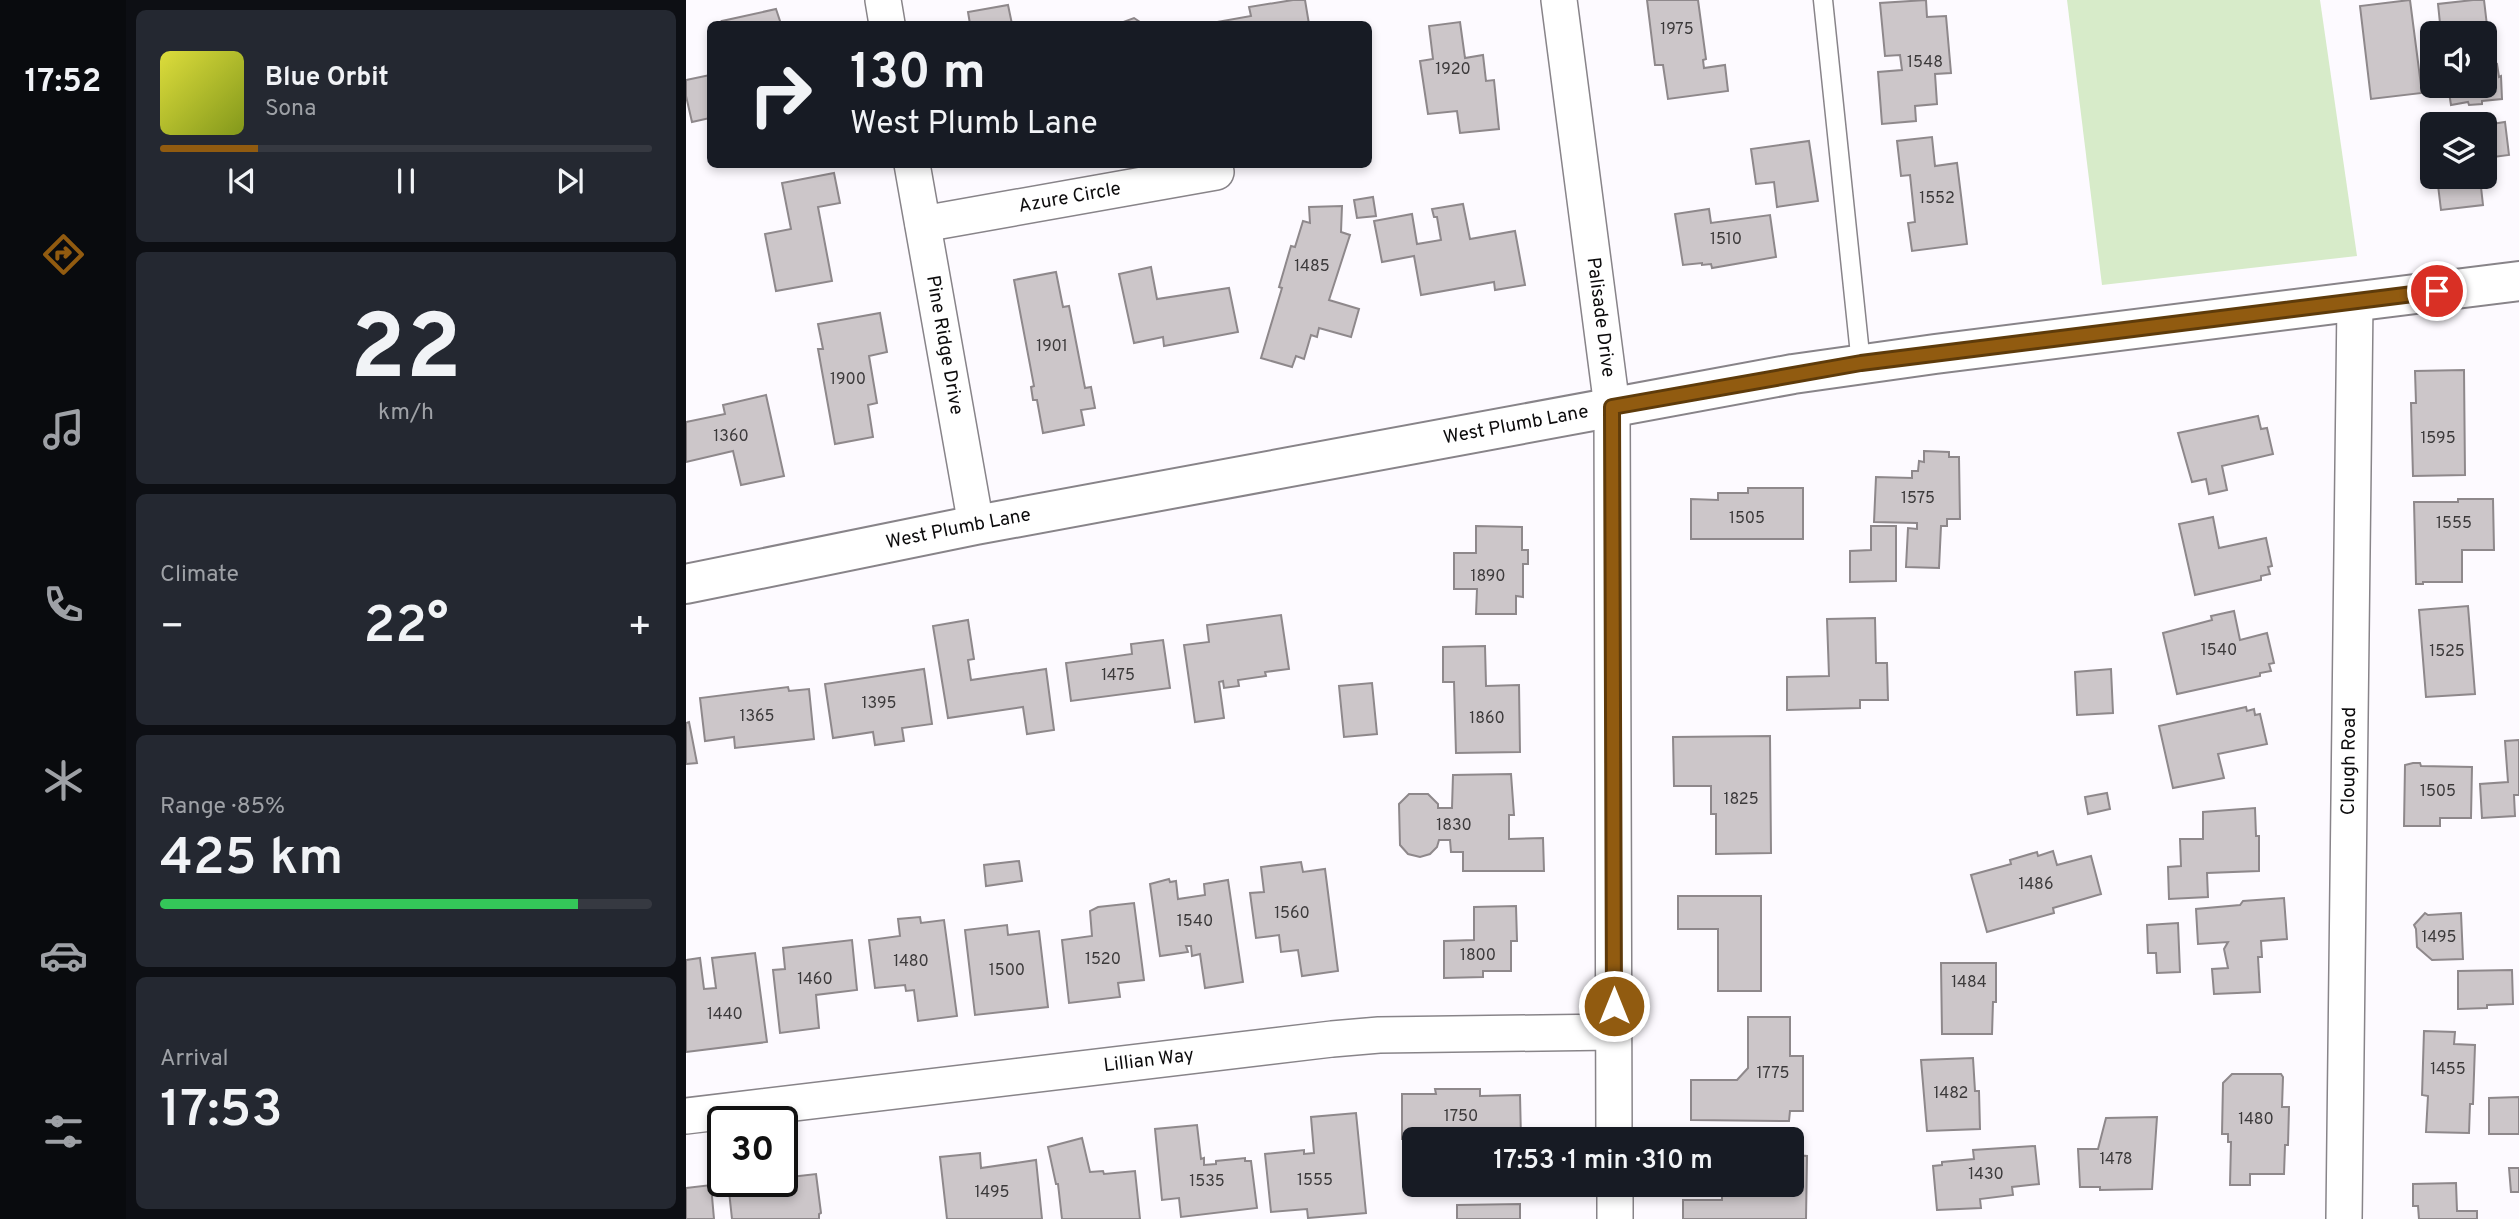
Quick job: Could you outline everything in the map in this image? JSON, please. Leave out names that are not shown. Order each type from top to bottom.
[{"type":"main road","name":"West Plumb Lane","points":[[686,584],[976,525],[1861,363],[2519,281]]},
{"type":"street","points":[[883,0],[886,21]]},
{"type":"street","name":"Palisade Drive","points":[[1559,0],[1612,407],[1614,1127]]},
{"type":"street","name":"Pine Ridge Drive","points":[[913,168],[976,525]]},
{"type":"street","name":"Azure Circle","points":[[923,224],[1216,172]]},
{"type":"street","name":"Clough Road","points":[[2344,1219],[2355,302]]},
{"type":"street","name":"Lillian Way","points":[[686,1116],[1332,1039],[1379,1035],[1614,1032]]},
{"type":"street","points":[[1615,1197],[1615,1219]]},
{"type":"lane","points":[[1823,0],[1861,363]]},
{"type":"green space","points":[[2067,0],[2320,0],[2357,256],[2102,285]]},
{"type":"building","points":[[1305,0],[1308,21],[1223,21],[1251,16],[1249,7]]},
{"type":"building","points":[[1647,0],[1698,0],[1706,59],[1703,60],[1704,68],[1725,65],[1728,91],[1668,99],[1663,65],[1655,65]]},
{"type":"building","points":[[1926,0],[1927,17],[1946,16],[1951,73],[1935,74],[1937,104],[1915,106],[1916,121],[1882,124],[1878,72],[1902,70],[1900,55],[1885,56],[1880,3]]},
{"type":"building","points":[[2410,0],[2420,93],[2371,99],[2360,6]]},
{"type":"building","points":[[2484,0],[2486,21],[2440,21],[2438,4]]},
{"type":"building","points":[[1008,5],[1011,21],[970,21],[968,12]]},
{"type":"building","points":[[776,9],[780,21],[722,21]]},
{"type":"building","points":[[1460,22],[1465,58],[1483,55],[1486,81],[1494,80],[1499,129],[1460,133],[1457,111],[1428,114],[1420,61],[1433,59],[1429,26]]},
{"type":"building","points":[[2497,64],[2499,77],[2501,76],[2502,99],[2482,101],[2482,104],[2469,105],[2468,102],[2451,105],[2450,98],[2497,98]]},
{"type":"building","points":[[707,76],[707,119],[692,122],[686,96],[686,80]]},
{"type":"building","points":[[2505,122],[2509,155],[2497,156],[2497,123]]},
{"type":"building","points":[[1932,137],[1935,166],[1957,163],[1967,244],[1912,251],[1908,223],[1915,222],[1910,175],[1901,176],[1897,141]]},
{"type":"building","points":[[1809,141],[1818,201],[1777,207],[1774,182],[1756,184],[1751,149]]},
{"type":"building","points":[[834,173],[840,203],[818,207],[832,281],[776,291],[765,234],[791,229],[782,183]]},
{"type":"building","points":[[2438,189],[2481,189],[2483,205],[2441,210]]},
{"type":"building","points":[[1373,197],[1376,216],[1357,218],[1354,200]]},
{"type":"building","points":[[1463,204],[1470,239],[1515,231],[1525,285],[1495,290],[1494,282],[1421,295],[1414,256],[1382,262],[1374,221],[1412,214],[1417,244],[1441,240],[1437,217],[1434,217],[1432,209]]},
{"type":"building","points":[[1342,206],[1341,232],[1350,235],[1329,300],[1359,309],[1351,337],[1319,328],[1317,337],[1311,335],[1304,359],[1296,356],[1292,367],[1261,358],[1282,288],[1279,287],[1291,246],[1295,247],[1303,221],[1310,223],[1309,207]]},
{"type":"building","points":[[1709,209],[1711,223],[1770,215],[1776,257],[1712,268],[1711,264],[1702,263],[1683,265],[1675,214]]},
{"type":"building","points":[[1151,267],[1157,299],[1229,288],[1238,332],[1164,346],[1163,337],[1134,343],[1119,274]]},
{"type":"building","points":[[1056,272],[1063,307],[1069,306],[1085,388],[1091,387],[1095,408],[1081,410],[1084,425],[1043,433],[1037,400],[1033,400],[1031,387],[1034,386],[1014,280]]},
{"type":"building","points":[[880,313],[887,352],[869,356],[877,403],[868,405],[873,437],[835,444],[818,349],[823,349],[818,324]]},
{"type":"building","points":[[2464,370],[2465,475],[2413,476],[2411,403],[2416,403],[2415,371]]},
{"type":"building","points":[[766,395],[784,476],[741,485],[733,451],[686,462],[686,422],[725,414],[723,405]]},
{"type":"building","points":[[2258,416],[2261,429],[2267,428],[2273,454],[2222,466],[2227,490],[2209,494],[2206,479],[2192,482],[2178,433]]},
{"type":"building","points":[[1924,451],[1949,452],[1949,457],[1959,457],[1960,519],[1947,519],[1947,526],[1941,526],[1939,568],[1906,567],[1908,528],[1917,529],[1917,523],[1874,522],[1876,477],[1912,478],[1912,471],[1918,471],[1919,461],[1924,462]]},
{"type":"building","points":[[1748,488],[1803,488],[1803,539],[1691,539],[1691,499],[1718,500],[1718,493],[1748,493]]},
{"type":"building","points":[[2458,499],[2493,499],[2494,550],[2462,550],[2462,582],[2416,584],[2414,502],[2458,502]]},
{"type":"building","points":[[2213,517],[2219,548],[2266,538],[2272,566],[2268,567],[2270,574],[2261,576],[2261,580],[2195,595],[2179,524]]},
{"type":"building","points":[[1476,526],[1522,527],[1522,550],[1528,550],[1528,564],[1523,564],[1523,597],[1516,596],[1516,614],[1476,614],[1477,589],[1454,589],[1454,553],[1476,553]]},
{"type":"building","points":[[1871,526],[1896,526],[1896,581],[1850,582],[1850,551],[1871,550]]},
{"type":"building","points":[[2468,606],[2475,694],[2426,697],[2419,610]]},
{"type":"building","points":[[2234,611],[2240,640],[2267,633],[2274,663],[2269,664],[2271,671],[2260,673],[2260,676],[2177,694],[2163,633]]},
{"type":"building","points":[[1281,615],[1289,669],[1265,672],[1266,676],[1238,680],[1239,686],[1224,688],[1223,681],[1219,682],[1224,718],[1195,722],[1184,645],[1209,642],[1207,625]]},
{"type":"building","points":[[1875,618],[1876,663],[1887,663],[1888,700],[1860,700],[1860,708],[1787,710],[1787,677],[1829,676],[1827,619]]},
{"type":"building","points":[[968,620],[974,659],[968,660],[971,680],[1046,669],[1054,730],[1027,734],[1023,707],[948,718],[933,626]]},
{"type":"building","points":[[1163,640],[1170,688],[1071,701],[1066,663],[1132,654],[1131,644]]},
{"type":"building","points":[[1485,646],[1486,686],[1519,685],[1520,752],[1456,753],[1454,682],[1443,682],[1443,647]]},
{"type":"building","points":[[924,669],[932,724],[902,728],[904,741],[875,745],[873,732],[833,738],[825,684]]},
{"type":"building","points":[[2111,669],[2113,713],[2077,715],[2075,672]]},
{"type":"building","points":[[1372,683],[1377,734],[1344,737],[1339,686]]},
{"type":"building","points":[[788,687],[789,691],[809,689],[814,739],[735,748],[734,737],[705,741],[700,698]]},
{"type":"building","points":[[2246,707],[2247,711],[2254,709],[2255,715],[2260,714],[2267,744],[2218,754],[2224,778],[2173,788],[2159,726]]},
{"type":"building","points":[[689,722],[697,763],[686,764],[686,723]]},
{"type":"building","points":[[1770,736],[1771,853],[1716,854],[1716,814],[1711,814],[1711,786],[1674,786],[1673,737]]},
{"type":"building","points":[[2519,740],[2519,795],[2514,795],[2515,816],[2482,818],[2480,784],[2508,782],[2505,741]]},
{"type":"building","points":[[2420,763],[2421,766],[2472,767],[2471,818],[2440,818],[2440,826],[2404,826],[2405,765]]},
{"type":"building","points":[[1511,774],[1514,815],[1509,815],[1509,839],[1543,838],[1544,871],[1463,871],[1463,852],[1451,852],[1450,840],[1439,840],[1437,847],[1430,854],[1420,857],[1408,854],[1400,845],[1399,804],[1409,794],[1428,794],[1438,804],[1438,808],[1452,808],[1453,775]]},
{"type":"building","points":[[2107,793],[2110,809],[2088,814],[2085,797]]},
{"type":"building","points":[[2255,808],[2256,836],[2259,836],[2259,871],[2207,873],[2208,897],[2169,899],[2168,867],[2181,866],[2180,839],[2203,839],[2203,812]]},
{"type":"building","points":[[2053,851],[2057,865],[2091,856],[2101,894],[2053,908],[2054,913],[1987,932],[1971,875],[2011,864],[2010,860],[2037,852],[2038,856]]},
{"type":"building","points":[[1019,861],[1022,881],[986,886],[984,865]]},
{"type":"building","points":[[1301,862],[1303,872],[1325,869],[1338,971],[1302,976],[1298,950],[1281,952],[1279,935],[1256,938],[1250,893],[1264,892],[1261,867]]},
{"type":"building","points":[[1169,879],[1170,882],[1176,881],[1178,899],[1205,895],[1204,884],[1228,880],[1243,982],[1205,988],[1200,954],[1192,956],[1191,946],[1186,946],[1188,952],[1160,956],[1150,884]]},
{"type":"building","points":[[1678,896],[1761,896],[1761,991],[1718,991],[1718,929],[1678,929]]},
{"type":"building","points":[[2284,898],[2287,939],[2261,941],[2262,957],[2258,957],[2260,992],[2214,994],[2212,969],[2228,968],[2224,949],[2228,942],[2198,944],[2196,909],[2240,905],[2243,901]]},
{"type":"building","points":[[1134,903],[1144,980],[1118,983],[1120,997],[1069,1003],[1062,940],[1092,936],[1090,911],[1098,907]]},
{"type":"building","points":[[1516,906],[1517,941],[1511,941],[1511,971],[1483,971],[1483,977],[1444,978],[1444,941],[1474,940],[1474,907]]},
{"type":"building","points":[[2425,913],[2461,913],[2463,959],[2432,960],[2417,947],[2414,925]]},
{"type":"building","points":[[920,917],[921,923],[944,920],[957,1016],[918,1021],[914,990],[906,991],[905,985],[875,988],[869,940],[900,936],[898,919]]},
{"type":"building","points":[[2178,923],[2180,972],[2157,973],[2156,953],[2148,953],[2147,925]]},
{"type":"building","points":[[1007,925],[1008,935],[1039,931],[1048,1007],[975,1015],[965,930]]},
{"type":"building","points":[[852,940],[857,990],[816,995],[819,1028],[780,1033],[773,970],[785,969],[783,948]]},
{"type":"building","points":[[755,953],[767,1042],[686,1052],[686,960],[700,958],[704,989],[716,988],[712,958]]},
{"type":"building","points":[[1941,963],[1996,963],[1996,1002],[1993,1002],[1992,1034],[1942,1034]]},
{"type":"building","points":[[2512,970],[2513,1004],[2458,1009],[2458,971]]},
{"type":"building","points":[[1748,1017],[1790,1017],[1790,1056],[1803,1056],[1803,1111],[1790,1111],[1789,1121],[1691,1120],[1691,1080],[1737,1080],[1748,1068]]},
{"type":"building","points":[[2424,1031],[2455,1032],[2454,1044],[2475,1045],[2469,1133],[2426,1132],[2428,1096],[2422,1095]]},
{"type":"building","points":[[1973,1058],[1975,1091],[1979,1091],[1980,1129],[1927,1131],[1921,1060]]},
{"type":"building","points":[[2232,1074],[2281,1074],[2283,1077],[2282,1107],[2289,1107],[2284,1174],[2250,1174],[2250,1185],[2230,1185],[2231,1142],[2228,1142],[2228,1134],[2222,1134],[2223,1083]]},
{"type":"building","points":[[1435,1089],[1480,1089],[1480,1096],[1520,1095],[1521,1127],[1402,1127],[1402,1094],[1436,1094]]},
{"type":"building","points":[[2519,1097],[2519,1134],[2489,1134],[2489,1098]]},
{"type":"building","points":[[1356,1113],[1366,1213],[1308,1218],[1307,1209],[1271,1212],[1265,1154],[1304,1150],[1304,1154],[1314,1153],[1311,1117]]},
{"type":"building","points":[[2157,1117],[2152,1189],[2100,1190],[2100,1187],[2080,1187],[2078,1149],[2098,1149],[2106,1118]]},
{"type":"building","points":[[1197,1125],[1204,1165],[1245,1158],[1245,1161],[1251,1161],[1257,1208],[1181,1217],[1179,1198],[1162,1200],[1155,1129]]},
{"type":"building","points":[[1082,1138],[1090,1172],[1103,1171],[1104,1174],[1135,1171],[1140,1219],[1062,1219],[1058,1184],[1048,1147]]},
{"type":"building","points":[[2035,1146],[2039,1184],[2012,1187],[2013,1195],[1980,1199],[1981,1208],[1937,1210],[1933,1166],[1942,1165],[1942,1162],[1974,1159],[1973,1150]]},
{"type":"building","points":[[980,1153],[981,1168],[1036,1160],[1042,1219],[947,1219],[940,1157]]},
{"type":"building","points":[[1804,1156],[1807,1156],[1806,1219],[1683,1219],[1683,1200],[1722,1200],[1722,1197],[1804,1197]]},
{"type":"building","points":[[2509,1168],[2519,1168],[2519,1192],[2511,1192]]},
{"type":"building","points":[[816,1174],[821,1213],[819,1219],[732,1219],[730,1197],[798,1197],[798,1176]]},
{"type":"building","points":[[2456,1183],[2457,1211],[2477,1211],[2477,1219],[2419,1219],[2418,1206],[2413,1206],[2413,1184]]},
{"type":"building","points":[[707,1185],[707,1197],[712,1197],[714,1219],[686,1219],[686,1188]]},
{"type":"building","points":[[1520,1204],[1520,1219],[1457,1219],[1457,1205]]},
{"type":"route","points":[[1614,1006],[1612,407],[1861,363],[2437,291]]}]
